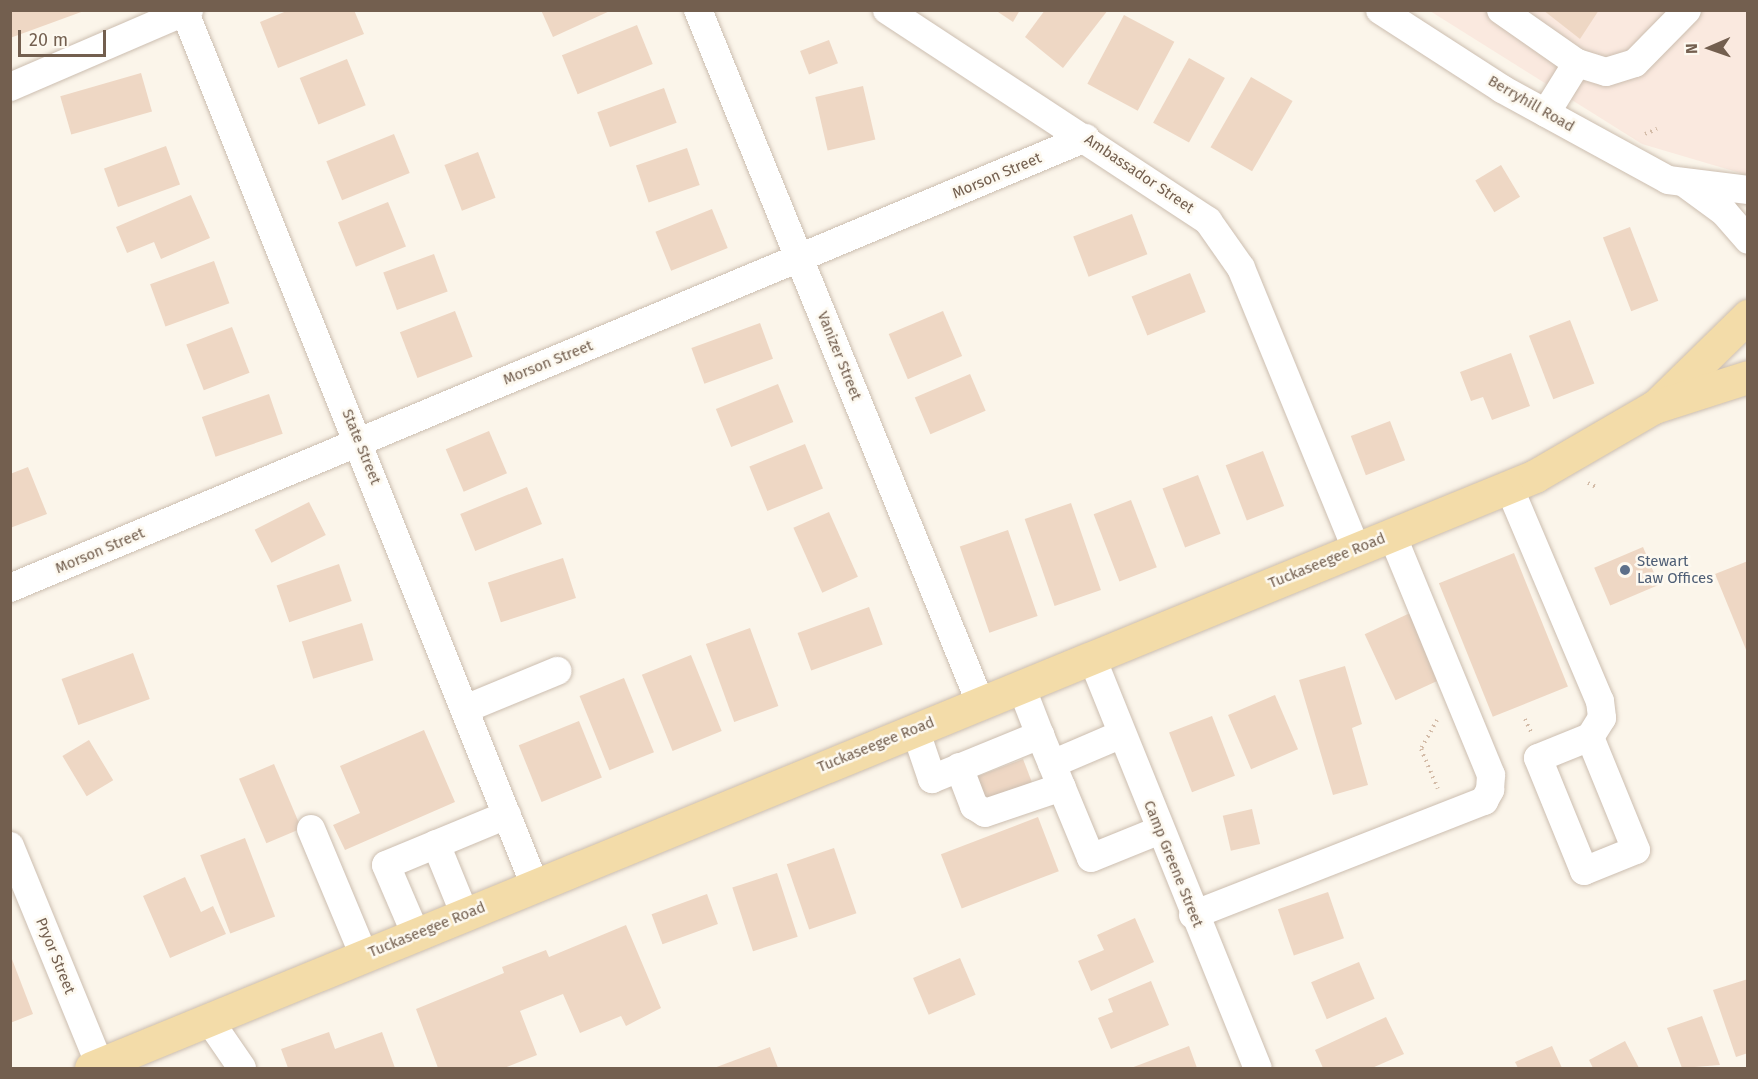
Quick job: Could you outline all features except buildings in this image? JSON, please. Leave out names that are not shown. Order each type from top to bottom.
[{"type":"main road","name":"Tuckaseegee Road","points":[[1654,407],[1748,316]]},
{"type":"main road","name":"Tuckaseegee Road","points":[[95,1067],[980,702],[1509,487],[1654,407],[1748,377]]},
{"type":"street","name":"Vanizer Street","points":[[698,10],[980,702]]},
{"type":"street","name":"Ambassador Street","points":[[887,10],[1178,197],[1208,221],[1231,251],[1356,549]]},
{"type":"street","points":[[1501,10],[1577,63],[1606,72],[1635,63],[1686,10]]},
{"type":"street","points":[[10,87],[186,11]]},
{"type":"street","name":"State Street","points":[[186,11],[535,886]]},
{"type":"street","name":"Berryhill Road","points":[[1382,11],[1546,113],[1687,185],[1724,212],[1748,240]]},
{"type":"street","points":[[1546,113],[1577,63]]},
{"type":"street","name":"Morson Street","points":[[10,588],[800,260],[1086,138]]},
{"type":"street","name":"Berryhill Road","points":[[1687,185],[1748,190]]},
{"type":"street","points":[[1509,487],[1600,702],[1602,718],[1590,737]]},
{"type":"street","points":[[1193,915],[1484,801],[1490,790],[1491,775],[1392,535]]},
{"type":"street","name":"Camp Greene Street","points":[[1092,658],[1193,915],[1258,1068]]},
{"type":"street","points":[[465,709],[557,671]]},
{"type":"street","points":[[1021,686],[1091,858],[1160,831]]},
{"type":"street","points":[[915,729],[932,779],[1040,735]]},
{"type":"street","points":[[959,767],[974,806],[985,813],[1057,776],[1122,734]]},
{"type":"street","points":[[416,935],[386,865],[507,815]]},
{"type":"street","points":[[311,829],[364,957]]},
{"type":"street","points":[[436,844],[465,915]]},
{"type":"street","name":"Pryor Street","points":[[10,846],[95,1067]]},
{"type":"street","points":[[209,1020],[242,1068]]},
{"type":"path","points":[[1434,711],[1437,719],[1421,749],[1443,800]]},
{"type":"shaded area","points":[[1430,11],[1747,11],[1747,175],[1642,144]]},
{"type":"place","name":"Stewart Law Offices","points":[[1625,570]]}]
